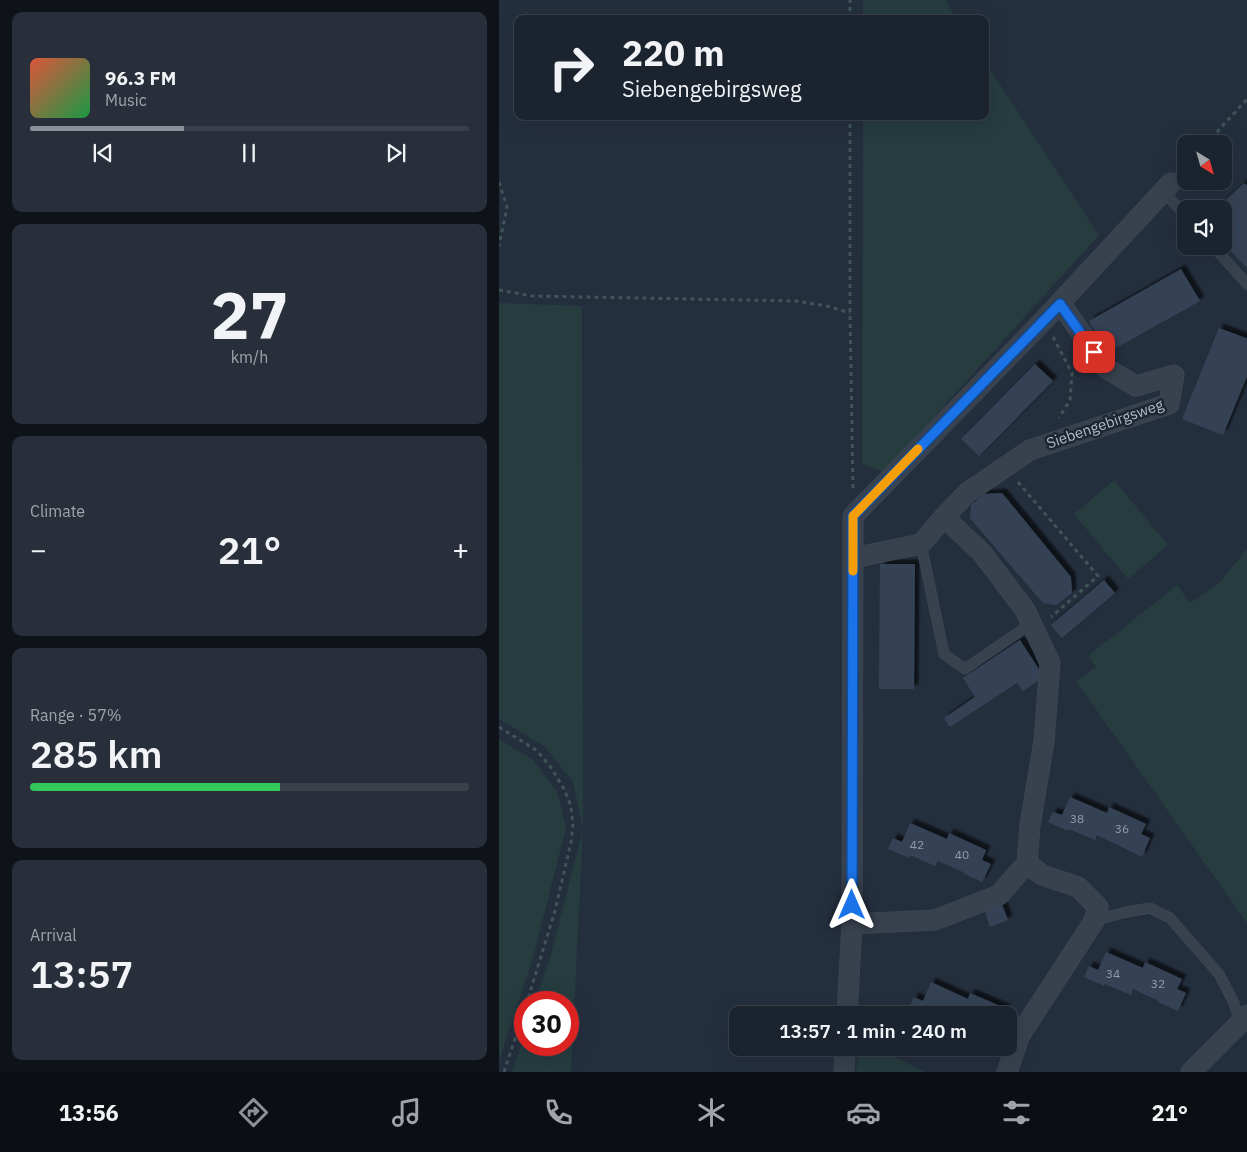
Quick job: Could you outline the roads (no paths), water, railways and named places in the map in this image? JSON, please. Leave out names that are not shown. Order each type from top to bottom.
[{"type":"street","points":[[847,1006],[852,924],[853,516],[1060,304],[1167,187]]},
{"type":"street","name":"Siebengebirgsweg","points":[[921,544],[967,492],[1030,450],[1169,404],[1174,375],[1136,386],[1105,368],[1060,304]]},
{"type":"street","points":[[852,924],[935,920],[999,895],[1027,863],[1030,825],[1044,741],[1050,663],[1025,610],[983,553],[944,517]]},
{"type":"street","points":[[853,558],[921,544]]},
{"type":"street","points":[[1007,1072],[1020,1035],[1094,921],[1098,907],[1078,887],[1042,875],[1027,863]]},
{"type":"street","points":[[1191,1072],[1244,1019]]},
{"type":"street","points":[[844,1072],[845,1056]]},
{"type":"lane","points":[[1167,187],[1177,203]]},
{"type":"lane","points":[[1221,255],[1247,285]]},
{"type":"lane","points":[[921,544],[943,654],[965,669],[1033,627]]},
{"type":"lane","points":[[1094,921],[1150,908],[1170,918],[1219,974],[1244,1019]]}]
